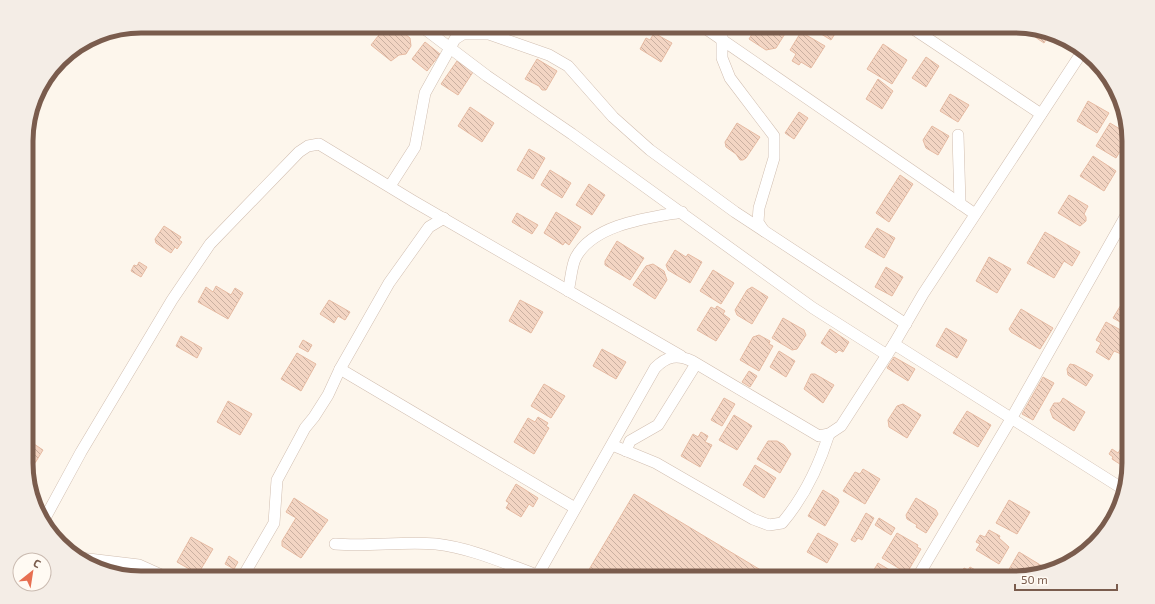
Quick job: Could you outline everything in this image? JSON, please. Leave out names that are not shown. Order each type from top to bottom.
[{"type":"street","points":[[431,33],[487,76],[682,212],[813,308],[887,355]]},
{"type":"street","points":[[502,33],[502,38]]},
{"type":"street","points":[[712,33],[975,214]]},
{"type":"street","points":[[721,33],[722,58],[730,78],[774,136],[774,158],[759,208],[758,222],[765,232]]},
{"type":"street","points":[[920,33],[1041,114]]},
{"type":"street","points":[[390,186],[415,147],[425,93],[456,39],[463,34],[488,34],[549,55],[568,66],[613,116],[650,150],[765,232],[906,324]]},
{"type":"street","points":[[46,516],[81,452],[172,300],[210,244],[299,152],[308,146],[319,144],[413,201],[819,436],[829,434],[846,421],[975,214],[1080,55]]},
{"type":"street","points":[[958,135],[960,204]]},
{"type":"street","points":[[568,290],[576,258],[588,243],[607,230],[642,219],[682,212]]},
{"type":"street","points":[[246,571],[274,523],[277,480],[305,428],[328,395],[340,369],[389,283],[430,227],[444,218]]},
{"type":"street","points":[[921,571],[1011,419],[1122,223]]},
{"type":"street","points":[[894,344],[1119,486]]},
{"type":"street","points":[[539,571],[655,368],[669,358],[680,356]]},
{"type":"street","points":[[626,450],[630,441],[658,425],[696,364]]},
{"type":"street","points":[[340,369],[575,508]]},
{"type":"street","points":[[612,445],[656,463],[753,518],[769,525],[782,523],[796,507],[822,455],[829,434]]},
{"type":"street","points":[[335,544],[360,546],[411,543],[464,548],[523,571]]},
{"type":"street","points":[[92,559],[139,565],[152,571]]},
{"type":"building","points":[[380,33],[404,33],[410,38],[411,46],[406,54],[399,55],[391,61],[371,45]]},
{"type":"building","points":[[654,33],[672,43],[661,62],[640,49],[646,38],[650,40]]},
{"type":"building","points":[[753,33],[785,33],[776,48],[766,50],[749,39]]},
{"type":"building","points":[[800,33],[825,46],[811,68],[801,62],[799,65],[792,61],[796,54],[790,50]]},
{"type":"building","points":[[820,33],[836,33],[831,40]]},
{"type":"building","points":[[1031,34],[1047,38],[1044,43]]},
{"type":"building","points":[[425,42],[440,54],[427,71],[412,59]]},
{"type":"building","points":[[883,44],[907,60],[892,84],[867,69]]},
{"type":"building","points":[[926,57],[939,66],[926,87],[912,78]]},
{"type":"building","points":[[537,59],[557,71],[546,90],[542,90],[539,86],[525,79]]},
{"type":"building","points":[[457,61],[473,72],[458,95],[441,84]]},
{"type":"building","points":[[878,79],[893,91],[882,109],[866,99]]},
{"type":"building","points":[[950,94],[969,105],[958,122],[940,111]]},
{"type":"building","points":[[1088,101],[1109,113],[1097,133],[1077,121]]},
{"type":"building","points":[[470,107],[494,123],[482,142],[458,126]]},
{"type":"building","points":[[799,112],[808,118],[794,139],[785,133]]},
{"type":"building","points":[[737,123],[760,137],[746,158],[743,160],[740,160],[736,154],[726,147],[725,142]]},
{"type":"building","points":[[1110,123],[1121,130],[1122,148],[1116,158],[1096,146]]},
{"type":"building","points":[[932,126],[949,136],[938,155],[926,148],[923,140]]},
{"type":"building","points":[[529,149],[545,158],[533,179],[517,170]]},
{"type":"building","points":[[1093,156],[1116,171],[1104,191],[1080,176]]},
{"type":"building","points":[[550,170],[571,183],[562,198],[541,185]]},
{"type":"building","points":[[900,175],[913,184],[889,222],[876,213]]},
{"type":"building","points":[[589,184],[605,195],[592,215],[576,205]]},
{"type":"building","points":[[1069,195],[1088,206],[1084,214],[1086,221],[1080,226],[1058,213]]},
{"type":"building","points":[[556,212],[581,227],[569,245],[565,242],[563,245],[544,233]]},
{"type":"building","points":[[517,213],[538,225],[532,234],[512,222]]},
{"type":"building","points":[[164,226],[181,237],[179,240],[182,242],[177,249],[175,247],[171,253],[156,243],[155,239]]},
{"type":"building","points":[[877,228],[895,238],[884,258],[865,247]]},
{"type":"building","points":[[1045,232],[1080,252],[1072,266],[1064,261],[1054,278],[1027,263]]},
{"type":"building","points":[[617,241],[644,258],[630,280],[605,265],[605,261]]},
{"type":"building","points":[[675,250],[686,257],[688,254],[702,262],[690,283],[668,270],[666,265]]},
{"type":"building","points":[[989,257],[1011,269],[997,293],[976,281]]},
{"type":"building","points":[[139,262],[147,267],[141,277],[131,271],[134,265],[137,266]]},
{"type":"building","points":[[653,264],[664,271],[667,280],[655,299],[633,285],[646,266]]},
{"type":"building","points":[[886,267],[903,277],[892,296],[875,287]]},
{"type":"building","points":[[713,270],[734,283],[721,304],[700,291]]},
{"type":"building","points":[[216,286],[231,295],[235,288],[243,293],[228,319],[198,302],[206,287],[213,292]]},
{"type":"building","points":[[752,287],[768,297],[752,324],[737,315],[735,310],[747,290]]},
{"type":"building","points":[[329,300],[350,312],[345,320],[338,316],[334,323],[320,314]]},
{"type":"building","points":[[520,300],[543,312],[531,333],[509,321]]},
{"type":"building","points":[[1122,303],[1122,323],[1113,318]]},
{"type":"building","points":[[717,306],[725,311],[723,314],[730,319],[716,341],[697,330],[711,307],[715,309]]},
{"type":"building","points":[[1021,309],[1053,328],[1040,349],[1011,332],[1009,329]]},
{"type":"building","points":[[783,318],[804,330],[806,335],[797,349],[792,350],[772,338]]},
{"type":"building","points":[[1106,322],[1122,331],[1121,354],[1114,351],[1109,360],[1096,352],[1101,343],[1096,340]]},
{"type":"building","points":[[946,328],[967,340],[957,358],[936,346]]},
{"type":"building","points":[[830,329],[849,342],[843,352],[839,350],[836,353],[821,343]]},
{"type":"building","points":[[759,335],[770,341],[769,344],[773,346],[759,371],[740,360],[753,337]]},
{"type":"building","points":[[181,336],[202,348],[197,358],[176,346]]},
{"type":"building","points":[[303,340],[312,345],[308,352],[299,347]]},
{"type":"building","points":[[602,349],[626,362],[616,379],[593,366]]},
{"type":"building","points":[[779,351],[795,361],[786,377],[770,367]]},
{"type":"building","points":[[297,353],[316,364],[301,391],[281,379]]},
{"type":"building","points":[[894,357],[915,369],[908,381],[887,368]]},
{"type":"building","points":[[1070,364],[1075,365],[1093,375],[1086,386],[1068,375],[1067,369]]},
{"type":"building","points":[[749,371],[757,376],[750,387],[742,382]]},
{"type":"building","points":[[811,374],[815,374],[834,385],[823,403],[804,389]]},
{"type":"building","points":[[1043,377],[1054,383],[1033,420],[1022,414]]},
{"type":"building","points":[[544,384],[565,396],[551,418],[531,406]]},
{"type":"building","points":[[724,398],[735,404],[722,426],[711,420]]},
{"type":"building","points":[[1063,398],[1085,412],[1074,431],[1053,418],[1050,410],[1054,403],[1060,403]]},
{"type":"building","points":[[228,401],[252,414],[240,435],[217,422]]},
{"type":"building","points":[[903,404],[921,415],[907,438],[889,427],[888,420],[897,406]]},
{"type":"building","points":[[967,411],[991,425],[978,447],[953,433]]},
{"type":"building","points":[[734,415],[752,426],[737,450],[719,440]]},
{"type":"building","points":[[538,417],[548,423],[546,426],[549,428],[534,454],[514,442],[528,418],[535,422]]},
{"type":"building","points":[[701,432],[708,436],[705,442],[712,445],[700,467],[681,456],[693,434],[698,437]]},
{"type":"building","points":[[768,441],[777,441],[784,445],[791,454],[780,473],[757,459]]},
{"type":"building","points":[[34,444],[43,450],[33,466],[33,463]]},
{"type":"building","points":[[1122,447],[1122,465],[1112,459],[1113,457],[1109,454],[1112,449],[1118,453]]},
{"type":"building","points":[[755,465],[776,478],[764,498],[743,485]]},
{"type":"building","points":[[863,469],[880,479],[865,504],[843,491],[855,472],[860,474]]},
{"type":"building","points":[[516,484],[538,498],[533,507],[529,504],[521,517],[506,508],[509,503],[506,501]]},
{"type":"building","points":[[823,490],[838,499],[839,502],[825,526],[808,516]]},
{"type":"building","points":[[634,494],[762,571],[588,571]]},
{"type":"building","points":[[294,498],[328,520],[301,558],[282,546],[282,541],[296,518],[286,512]]},
{"type":"building","points":[[916,498],[936,510],[938,514],[926,533],[907,519],[906,515]]},
{"type":"building","points":[[1009,500],[1030,512],[1017,534],[996,523]]},
{"type":"building","points":[[866,513],[874,518],[862,540],[858,538],[855,542],[851,540]]},
{"type":"building","points":[[879,518],[895,528],[891,535],[875,525]]},
{"type":"building","points":[[989,530],[1000,536],[999,538],[1009,547],[999,564],[976,550],[980,544],[976,542],[980,535],[985,537]]},
{"type":"building","points":[[818,533],[838,544],[827,563],[807,552]]},
{"type":"building","points":[[897,533],[918,545],[917,547],[921,549],[908,571],[903,571],[882,558]]},
{"type":"building","points":[[191,537],[213,549],[200,571],[193,571],[177,562]]},
{"type":"building","points":[[1019,552],[1043,567],[1021,571],[1008,571]]},
{"type":"building","points":[[229,556],[238,562],[234,569],[225,564]]},
{"type":"building","points":[[878,563],[891,571],[873,571]]},
{"type":"building","points":[[970,567],[977,571],[962,571],[964,568],[968,570]]}]
